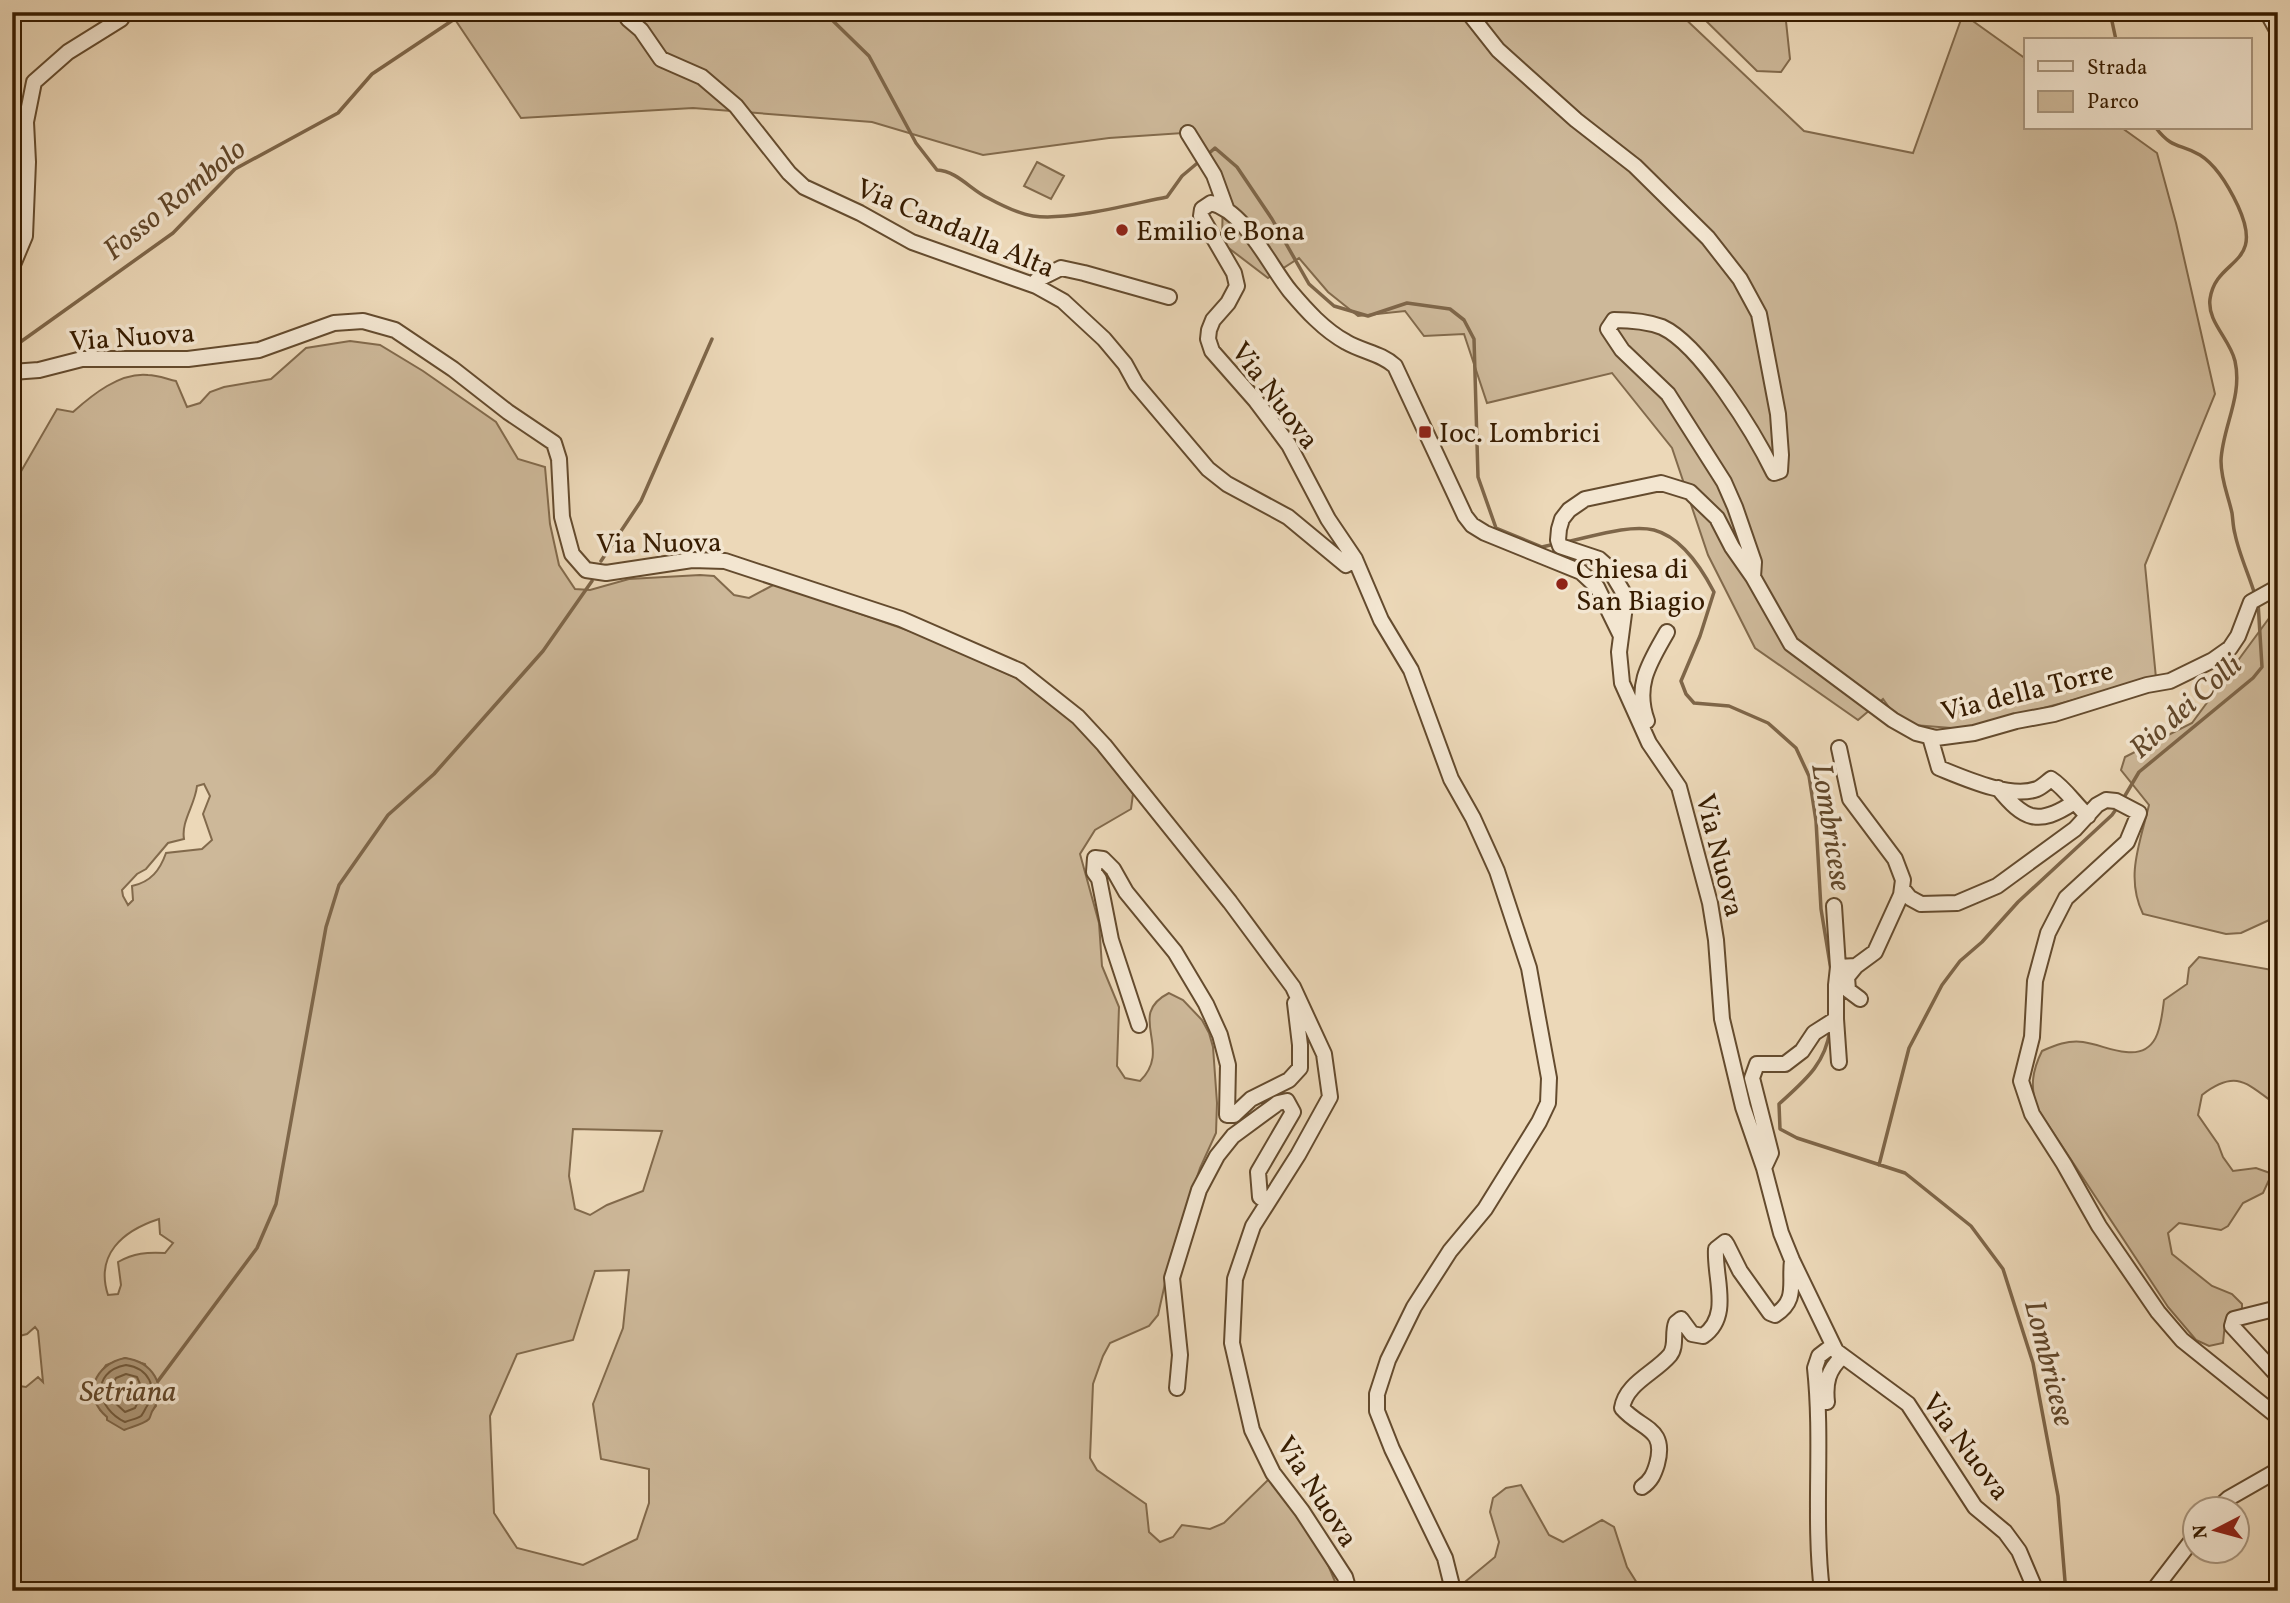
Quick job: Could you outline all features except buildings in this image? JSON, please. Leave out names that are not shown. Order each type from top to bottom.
[{"type":"street","points":[[12,267],[25,236],[29,162],[26,122],[34,82],[68,51],[121,19],[125,12]]},
{"type":"street","points":[[1468,12],[1498,50],[1576,120],[1635,166],[1708,238],[1741,279],[1759,314],[1778,414],[1780,471],[1774,473],[1719,383],[1685,344],[1663,328],[1636,320],[1614,320],[1608,329],[1622,350],[1668,394],[1724,482],[1754,562],[1753,577]]},
{"type":"street","points":[[2267,12],[2278,32]]},
{"type":"street","name":"Via Candalla Alta","points":[[628,19],[641,30],[662,59],[702,77],[736,106],[789,173],[804,187],[860,213],[912,242],[1036,286],[1063,301],[1104,339],[1125,363],[1136,384],[1208,469],[1227,484],[1288,517],[1346,565],[1354,559]]},
{"type":"street","points":[[1188,133],[1214,175],[1226,208]]},
{"type":"street","name":"Via Nuova","points":[[1450,1591],[1451,1582],[1445,1558],[1392,1449],[1377,1411],[1377,1394],[1388,1360],[1414,1307],[1450,1251],[1485,1209],[1539,1122],[1548,1103],[1549,1078],[1529,968],[1497,871],[1473,818],[1451,779],[1411,670],[1381,620],[1354,559],[1328,519],[1289,445],[1256,401],[1212,351],[1208,339],[1209,330],[1237,286],[1234,273],[1201,216],[1202,209],[1211,203],[1226,208],[1254,238],[1289,290],[1322,326],[1346,342],[1381,356],[1395,366],[1445,477],[1472,525],[1485,533],[1581,572],[1592,580],[1621,636],[1619,652],[1622,683],[1649,743],[1679,787],[1714,928],[1722,1020],[1743,1107],[1764,1168],[1781,1233],[1792,1260],[1832,1346],[1842,1357],[1908,1404],[1975,1507],[2006,1532],[2019,1551],[2036,1591]]},
{"type":"street","points":[[1036,286],[1037,280],[1061,268],[1169,298]]},
{"type":"street","name":"Via Nuova","points":[[12,372],[39,370],[82,359],[188,359],[259,350],[334,323],[363,321],[395,330],[554,443],[559,459],[562,517],[572,554],[586,570],[606,573],[692,561],[725,561],[901,618],[1020,671],[1078,717],[1104,744],[1230,902],[1293,987],[1324,1054],[1329,1097],[1298,1155],[1253,1226],[1235,1279],[1232,1343],[1252,1430],[1273,1473],[1338,1566],[1349,1591]]},
{"type":"street","name":"Via della Torre","points":[[1621,636],[1625,606],[1618,581],[1599,559],[1560,546],[1559,529],[1569,510],[1585,499],[1661,483],[1690,492],[1717,518],[1791,644],[1893,720],[1916,733],[1930,737],[1974,733],[2016,721],[2054,715],[2147,685],[2170,681],[2213,660],[2230,648],[2238,636],[2251,602],[2278,587]]},
{"type":"street","points":[[1649,743],[1649,727],[1641,705],[1643,685],[1648,666],[1667,632]]},
{"type":"street","points":[[1930,737],[1939,768],[1998,788],[2022,791],[2037,789],[2051,779],[2060,785],[2073,803],[2088,816]]},
{"type":"street","points":[[1839,748],[1850,799],[1895,859],[1903,880],[1889,924],[1875,952],[1856,966],[1847,978],[1848,990],[1860,999]]},
{"type":"street","points":[[1998,788],[2021,812],[2037,818],[2054,814],[2073,803]]},
{"type":"street","points":[[1902,888],[1910,898],[1921,904],[1957,903],[1997,886],[2074,829],[2096,805],[2106,800],[2139,813],[2127,842],[2066,898],[2048,933],[2035,981],[2032,1037],[2021,1081],[2032,1114],[2099,1226],[2158,1312],[2182,1340],[2278,1417]]},
{"type":"street","points":[[1139,1025],[1111,940],[1099,879],[1094,872],[1095,858],[1103,859],[1113,869],[1126,892],[1175,952],[1206,1004],[1220,1035],[1228,1065],[1227,1115],[1234,1115],[1251,1099],[1289,1080],[1300,1068],[1299,1028],[1293,987]]},
{"type":"street","points":[[1835,906],[1839,1062]]},
{"type":"street","points":[[1838,967],[1856,966]]},
{"type":"street","points":[[1764,1168],[1771,1153],[1752,1079],[1757,1064],[1786,1064],[1802,1051],[1814,1033],[1836,1019]]},
{"type":"street","points":[[1177,1388],[1180,1355],[1172,1278],[1199,1191],[1217,1156],[1233,1136],[1278,1103],[1287,1101],[1293,1112],[1258,1172],[1260,1197],[1267,1202]]},
{"type":"street","points":[[1642,1487],[1653,1477],[1655,1471],[1660,1452],[1658,1438],[1653,1431],[1627,1414],[1622,1408],[1623,1401],[1630,1390],[1671,1353],[1676,1323],[1681,1319],[1692,1334],[1703,1336],[1717,1322],[1720,1301],[1715,1265],[1716,1249],[1721,1243],[1727,1245],[1740,1271],[1770,1313],[1775,1315],[1785,1308],[1791,1297],[1792,1260]]},
{"type":"street","points":[[2278,1308],[2234,1319],[2232,1326],[2278,1376]]},
{"type":"street","points":[[1822,1591],[1817,1549],[1818,1432],[1815,1368],[1819,1356],[1832,1346]]},
{"type":"street","points":[[1818,1432],[1827,1412],[1826,1390],[1830,1372],[1832,1366],[1842,1357]]},
{"type":"street","points":[[2236,1494],[2278,1470]]},
{"type":"street","points":[[2153,1591],[2182,1553]]},
{"type":"green space","points":[[450,12],[1678,12],[1804,131],[1913,153],[1963,14],[2024,58],[2024,130],[2125,130],[2157,153],[2215,394],[2145,565],[2156,678],[1964,729],[1901,724],[1883,699],[1858,720],[1755,648],[1708,555],[1672,448],[1612,373],[1487,403],[1464,334],[1424,336],[1405,311],[1358,316],[1328,292],[1299,258],[1268,278],[1222,243],[1223,191],[1183,133],[1109,138],[983,155],[872,122],[693,108],[521,118]]},
{"type":"green space","points":[[1697,12],[1785,12],[1790,59],[1781,72],[1757,71]]},
{"type":"green space","points":[[1037,162],[1064,176],[1051,199],[1024,186]]},
{"type":"green space","points":[[350,341],[380,345],[423,371],[496,422],[518,459],[545,467],[550,524],[559,565],[575,589],[590,590],[629,579],[700,575],[714,576],[734,595],[749,598],[775,584],[924,636],[1019,679],[1068,716],[1105,756],[1133,794],[1131,809],[1095,830],[1080,854],[1099,923],[1102,966],[1119,1007],[1117,1066],[1125,1078],[1140,1081],[1149,1069],[1153,1056],[1149,1022],[1151,1011],[1157,1002],[1169,993],[1183,1000],[1202,1020],[1209,1033],[1213,1047],[1217,1103],[1216,1133],[1200,1168],[1172,1252],[1158,1315],[1149,1326],[1110,1343],[1103,1356],[1093,1384],[1090,1458],[1097,1470],[1146,1504],[1149,1532],[1160,1542],[1173,1537],[1182,1525],[1210,1529],[1224,1523],[1269,1479],[1321,1548],[1339,1591],[12,1591],[12,1385],[26,1387],[38,1377],[43,1382],[38,1331],[35,1327],[27,1334],[12,1338],[12,487],[57,409],[73,412],[107,386],[138,375],[176,381],[187,407],[200,403],[210,392],[224,387],[271,379],[306,348]],"holes":[[[204,784],[210,796],[203,814],[212,840],[202,849],[166,853],[154,874],[144,882],[132,886],[133,900],[128,905],[122,890],[137,874],[146,869],[168,843],[184,839],[184,826],[197,786]],[[573,1129],[662,1131],[643,1191],[590,1215],[575,1209],[569,1176]],[[159,1219],[160,1234],[173,1243],[165,1253],[141,1254],[118,1262],[121,1285],[118,1294],[108,1295],[105,1268],[109,1257],[123,1238]],[[629,1270],[623,1328],[593,1404],[601,1459],[649,1469],[649,1503],[637,1539],[583,1565],[517,1548],[494,1513],[490,1416],[517,1354],[573,1340],[595,1271]],[[125,1358],[145,1364],[156,1406],[150,1413],[107,1417],[100,1410],[95,1381],[106,1365]]]},
{"type":"green space","points":[[2278,606],[2278,916],[2241,933],[2226,934],[2143,914],[2135,887],[2135,873],[2138,846],[2149,805],[2121,770],[2125,757],[2192,723]]},
{"type":"green space","points":[[2199,957],[2278,971],[2278,1106],[2242,1082],[2224,1082],[2202,1095],[2198,1115],[2233,1171],[2256,1168],[2270,1173],[2269,1180],[2263,1193],[2243,1203],[2228,1226],[2221,1230],[2179,1223],[2168,1233],[2172,1254],[2212,1286],[2232,1294],[2242,1304],[2242,1311],[2225,1323],[2223,1343],[2209,1346],[2196,1340],[2168,1307],[2037,1108],[2033,1093],[2034,1072],[2042,1051],[2067,1042],[2089,1043],[2126,1052],[2137,1052],[2152,1044],[2159,1028],[2164,1000],[2187,984],[2189,968]]},
{"type":"green space","points":[[1521,1485],[1549,1535],[1563,1542],[1602,1520],[1614,1527],[1627,1567],[1642,1591],[1459,1591],[1460,1586],[1495,1557],[1499,1542],[1490,1512],[1493,1498],[1506,1488]]},
{"type":"water","name":"Setriana","points":[[125,1358],[135,1360],[150,1370],[155,1376],[159,1392],[149,1419],[124,1430],[107,1420],[99,1408],[93,1390],[99,1374],[106,1367]]},
{"type":"waterway","name":"Fosso Rombolo","points":[[12,348],[173,233],[235,169],[338,113],[372,74],[465,12]]},
{"type":"waterway","name":"Lombricese","points":[[818,12],[827,15],[869,56],[916,143],[937,170],[951,174],[982,195],[1016,211],[1033,216],[1064,216],[1167,197],[1182,176],[1201,160]]},
{"type":"waterway","name":"Rio dei Colli","points":[[2110,12],[2116,38]]},
{"type":"waterway","name":"Rio dei Colli","points":[[2158,130],[2167,140],[2193,151],[2212,165],[2231,192],[2245,226],[2246,240],[2243,251],[2214,285],[2210,307],[2215,323],[2229,345],[2235,361],[2236,387],[2222,449],[2221,468],[2237,542],[2255,595]]},
{"type":"waterway","name":"Lombricese","points":[[1207,155],[1215,148],[1237,167],[1272,219],[1309,284],[1334,306],[1368,316],[1407,303],[1450,309],[1464,320],[1474,339],[1478,477],[1496,528],[1542,547],[1555,544]]},
{"type":"waterway","points":[[601,561],[641,501],[712,339]]},
{"type":"waterway","name":"Lombricese","points":[[1566,542],[1622,530],[1654,530],[1673,539],[1682,547],[1703,574],[1714,592],[1700,636],[1681,681],[1686,694],[1694,703],[1729,706],[1768,723],[1796,748],[1809,776],[1816,821],[1821,909],[1831,970]]},
{"type":"waterway","points":[[158,1381],[257,1248],[276,1204],[326,927],[339,885],[388,815],[434,774],[543,651],[592,581]]},
{"type":"waterway","name":"Rio dei Colli","points":[[2123,799],[2139,772],[2253,678],[2262,667],[2258,602]]},
{"type":"waterway","name":"Rio dei Colli","points":[[1879,1165],[1909,1048],[1942,985],[1960,961],[1982,942],[2018,902],[2112,815],[2119,805]]},
{"type":"waterway","name":"Lombricese","points":[[1830,1030],[1823,1053],[1812,1072],[1779,1104],[1780,1129],[1797,1138],[1905,1173],[1971,1226],[2003,1269],[2033,1363],[2058,1496],[2065,1581],[2070,1591]]},
{"type":"place","name":"Emilio e Bona","points":[[1122,230]]},
{"type":"place","name":"Ioc. Lombrici","points":[[1425,432]]},
{"type":"place","name":"Chiesa di San Biagio","points":[[1562,584]]}]
